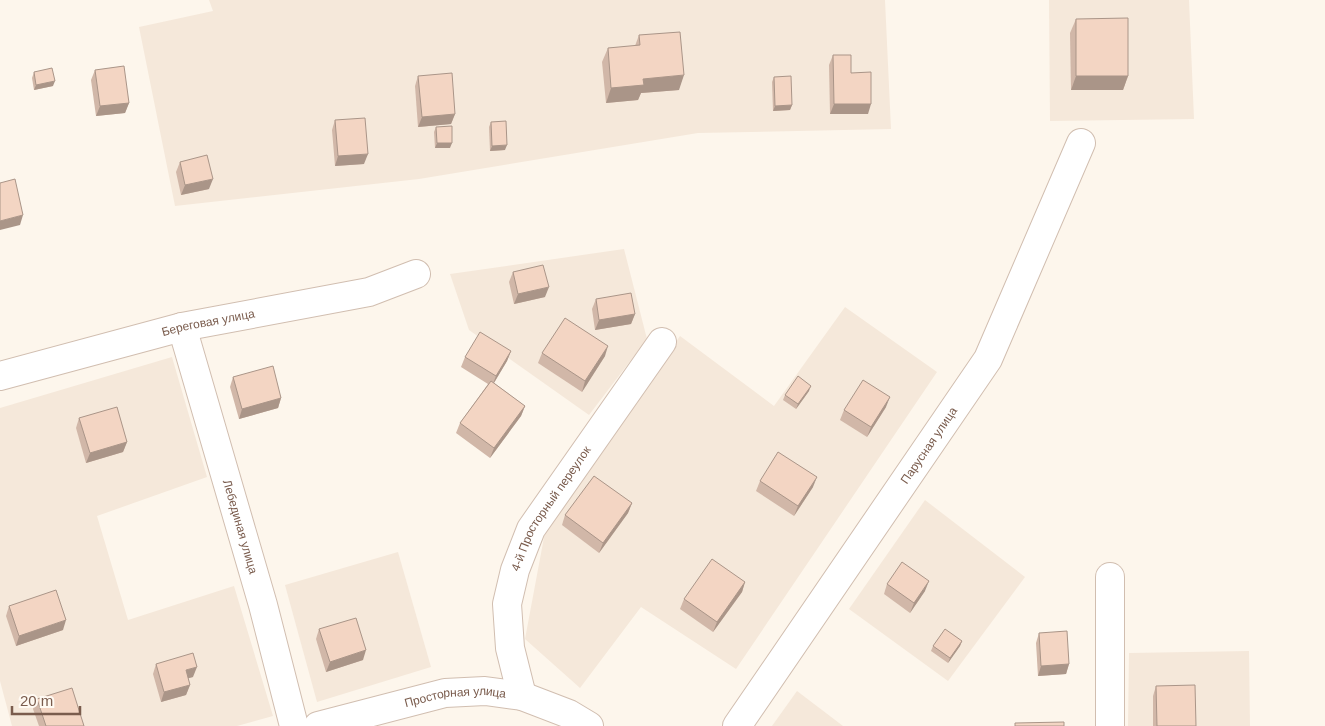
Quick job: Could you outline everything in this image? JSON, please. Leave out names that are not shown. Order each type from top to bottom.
[{"type":"street","name":"Парусная улица","points":[[737,726],[988,359],[1081,142]]},
{"type":"street","name":"Береговая улица","points":[[0,376],[182,327],[369,292],[416,274]]},
{"type":"street","name":"Лебединая улица","points":[[182,327],[264,605],[294,726]]},
{"type":"street","name":"4-й Просторный переулок","points":[[522,696],[510,648],[507,604],[515,570],[531,528],[662,342]]},
{"type":"street","points":[[1110,578],[1110,726]]},
{"type":"street","name":"Просторная улица","points":[[318,726],[445,694],[485,691],[522,696],[569,714],[589,726]]},
{"type":"shaded area","points":[[209,0],[885,0],[891,129],[698,133],[419,179],[175,206],[139,27],[213,11]]},
{"type":"shaded area","points":[[1049,0],[1189,0],[1194,119],[1050,121]]},
{"type":"shaded area","points":[[624,249],[647,339],[589,415],[469,330],[450,274]]},
{"type":"shaded area","points":[[845,307],[937,372],[736,669],[641,607],[580,688],[525,639],[545,532],[680,336],[774,406]]},
{"type":"shaded area","points":[[172,357],[207,477],[97,516],[128,620],[234,586],[273,716],[237,726],[12,726],[0,681],[0,408]]},
{"type":"shaded area","points":[[925,500],[1025,577],[948,681],[849,609]]},
{"type":"shaded area","points":[[398,552],[431,667],[317,702],[285,585]]},
{"type":"shaded area","points":[[1249,651],[1250,726],[1128,726],[1129,653]]},
{"type":"shaded area","points":[[797,691],[843,726],[772,726]]},
{"type":"building","points":[[1128,18],[1128,76],[1076,76],[1076,19]]},
{"type":"building","points":[[680,32],[684,75],[643,79],[644,85],[611,88],[608,48],[640,45],[639,35]]},
{"type":"building","points":[[833,55],[851,55],[851,73],[871,72],[871,104],[834,104]]},
{"type":"building","points":[[124,66],[129,103],[100,106],[95,70]]},
{"type":"building","points":[[52,68],[55,81],[36,85],[34,72]]},
{"type":"building","points":[[452,73],[455,114],[422,117],[418,76]]},
{"type":"building","points":[[791,76],[792,105],[775,106],[774,77]]},
{"type":"building","points":[[365,118],[368,154],[338,156],[335,120]]},
{"type":"building","points":[[506,121],[507,145],[492,146],[491,122]]},
{"type":"building","points":[[452,126],[452,143],[437,143],[436,127]]},
{"type":"building","points":[[207,155],[213,179],[185,185],[180,162]]},
{"type":"building","points":[[15,179],[23,215],[0,221],[0,183]]},
{"type":"building","points":[[543,265],[549,287],[518,294],[513,272]]},
{"type":"building","points":[[631,293],[635,314],[599,320],[596,299]]},
{"type":"building","points":[[565,318],[608,346],[585,381],[542,353]]},
{"type":"building","points":[[480,332],[511,351],[496,376],[465,357]]},
{"type":"building","points":[[273,366],[281,398],[242,409],[233,377]]},
{"type":"building","points":[[798,376],[811,386],[798,404],[785,395]]},
{"type":"building","points":[[863,380],[890,397],[871,427],[844,410]]},
{"type":"building","points":[[491,381],[525,406],[494,448],[460,423]]},
{"type":"building","points":[[117,407],[127,442],[90,453],[79,418]]},
{"type":"building","points":[[778,452],[817,477],[798,506],[760,481]]},
{"type":"building","points":[[594,476],[632,503],[603,543],[565,515]]},
{"type":"building","points":[[712,559],[745,582],[717,622],[684,599]]},
{"type":"building","points":[[902,562],[929,581],[914,603],[887,584]]},
{"type":"building","points":[[56,590],[66,620],[19,636],[9,606]]},
{"type":"building","points":[[356,618],[366,650],[330,662],[319,629]]},
{"type":"building","points":[[945,629],[962,641],[950,658],[933,646]]},
{"type":"building","points":[[1067,631],[1069,664],[1041,666],[1039,633]]},
{"type":"building","points":[[193,653],[197,667],[186,670],[190,685],[164,692],[156,664]]},
{"type":"building","points":[[1195,685],[1196,726],[1157,726],[1156,686]]},
{"type":"building","points":[[72,688],[84,726],[46,726],[37,699]]},
{"type":"building","points":[[1064,722],[1064,726],[1015,726],[1015,723]]}]
